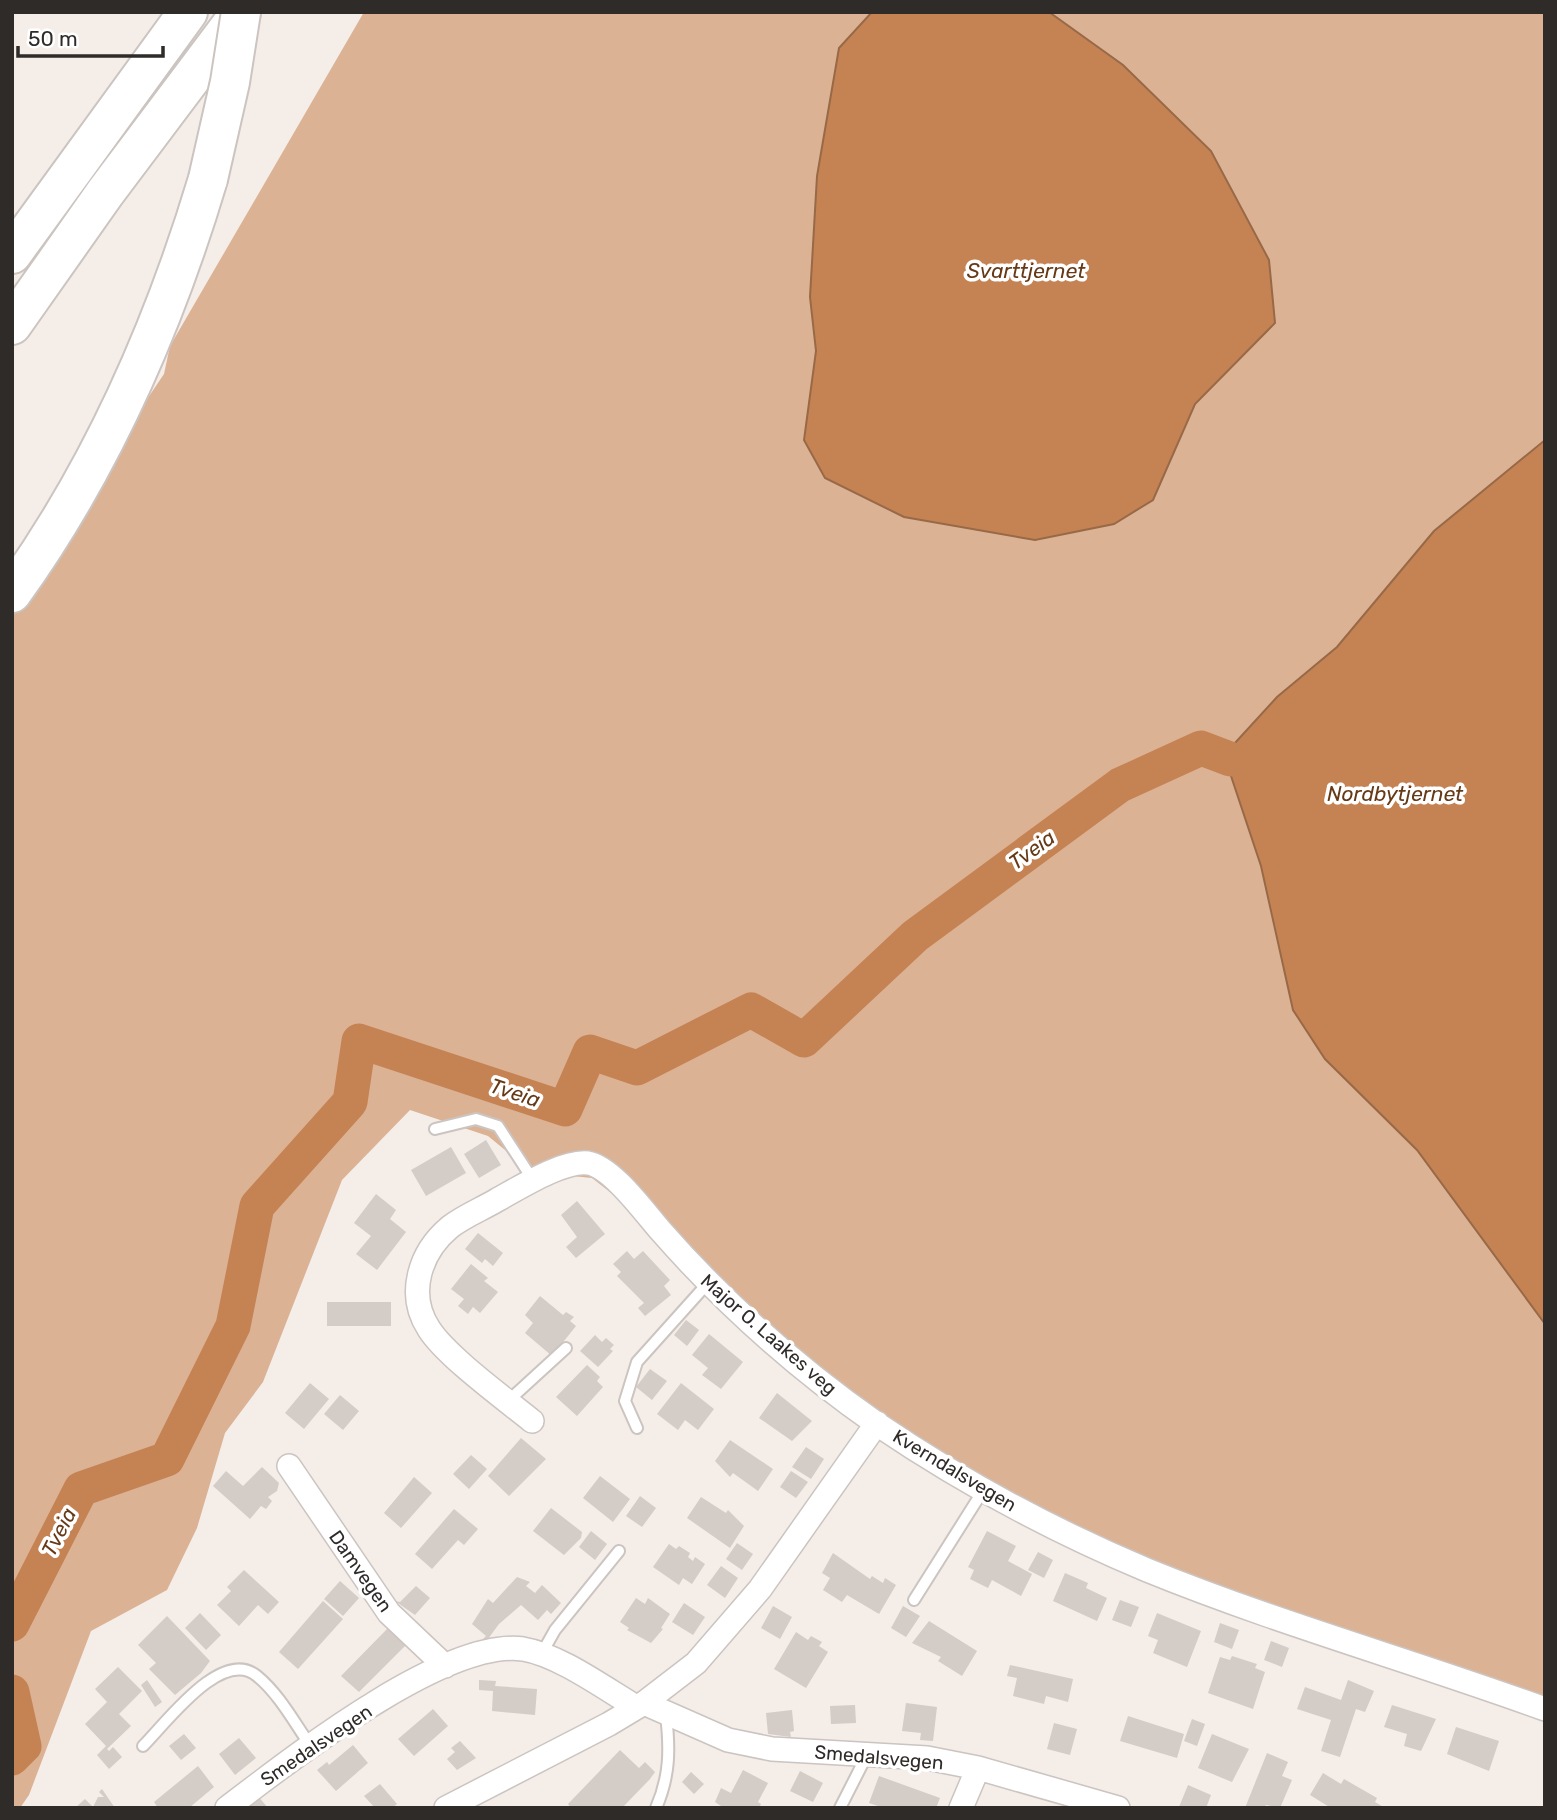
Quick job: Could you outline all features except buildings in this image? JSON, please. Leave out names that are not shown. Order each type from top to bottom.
[{"type":"highway","points":[[12,254],[72,167],[188,12]]},
{"type":"highway","points":[[12,593],[74,497],[126,398],[176,279],[208,179],[230,82],[241,12]]},
{"type":"highway","points":[[12,325],[105,193],[241,12]]},
{"type":"street","name":"Major O. Laakes veg","points":[[532,1420],[428,1329],[417,1286],[421,1262],[452,1226],[533,1180],[574,1164],[587,1163],[598,1167],[622,1187],[707,1284],[781,1348],[877,1423]]},
{"type":"street","name":"Kverndalsvegen","points":[[463,1804],[640,1705],[696,1663],[724,1634],[760,1589],[877,1423],[984,1489],[1049,1524],[1146,1569],[1259,1612],[1545,1709]]},
{"type":"street","name":"Damvegen","points":[[289,1466],[389,1613],[445,1666]]},
{"type":"street","name":"Smedalsvegen","points":[[227,1808],[310,1745],[411,1682],[445,1666],[502,1649],[542,1653],[640,1705],[728,1740],[772,1749],[927,1758],[978,1768],[1118,1808]]},
{"type":"street","points":[[961,1808],[978,1768]]},
{"type":"lane","points":[[435,1129],[476,1119],[498,1126],[533,1180]]},
{"type":"lane","points":[[637,1428],[625,1401],[637,1362],[707,1284]]},
{"type":"lane","points":[[508,1401],[566,1348]]},
{"type":"lane","points":[[914,1600],[984,1489]]},
{"type":"lane","points":[[542,1653],[555,1630],[619,1551]]},
{"type":"lane","points":[[144,1746],[210,1679],[225,1670],[241,1668],[258,1676],[271,1690],[310,1745]]},
{"type":"lane","points":[[656,1808],[667,1776],[670,1752],[666,1715]]},
{"type":"lane","points":[[840,1808],[867,1755]]},
{"type":"shaded area","points":[[364,12],[872,12],[839,48],[810,297],[816,351],[804,440],[1153,500],[1195,404],[1275,323],[1123,65],[1049,12],[1545,12],[1545,440],[1382,597],[1337,647],[1278,697],[1234,744],[1228,767],[1325,1059],[1417,1150],[1545,1324],[1545,1719],[1402,1673],[986,1503],[780,1358],[682,1248],[592,1178],[532,1172],[488,1136],[410,1110],[342,1180],[263,1382],[225,1433],[197,1528],[167,1590],[91,1631],[29,1795],[20,1808],[12,1808],[12,599],[164,374],[170,346]]},
{"type":"water","name":"Svarttjernet","points":[[872,12],[1049,12],[1123,65],[1211,151],[1269,260],[1275,323],[1195,404],[1153,500],[1114,524],[1035,540],[904,517],[825,478],[804,440],[816,351],[810,297],[817,176],[839,48]]},
{"type":"water","name":"Nordbytjernet","points":[[1545,440],[1545,1324],[1417,1150],[1325,1059],[1293,1010],[1261,866],[1228,767],[1234,744],[1277,697],[1337,647],[1434,531]]},
{"type":"waterway","name":"Tveia","points":[[12,1624],[81,1489],[167,1459],[233,1326],[257,1206],[350,1102],[359,1041],[565,1109],[590,1052],[637,1068],[751,1010],[804,1040],[915,936],[1120,785],[1201,748],[1230,759]]},
{"type":"waterway","name":"Tveia","points":[[12,1692],[24,1746],[12,1758]]}]
